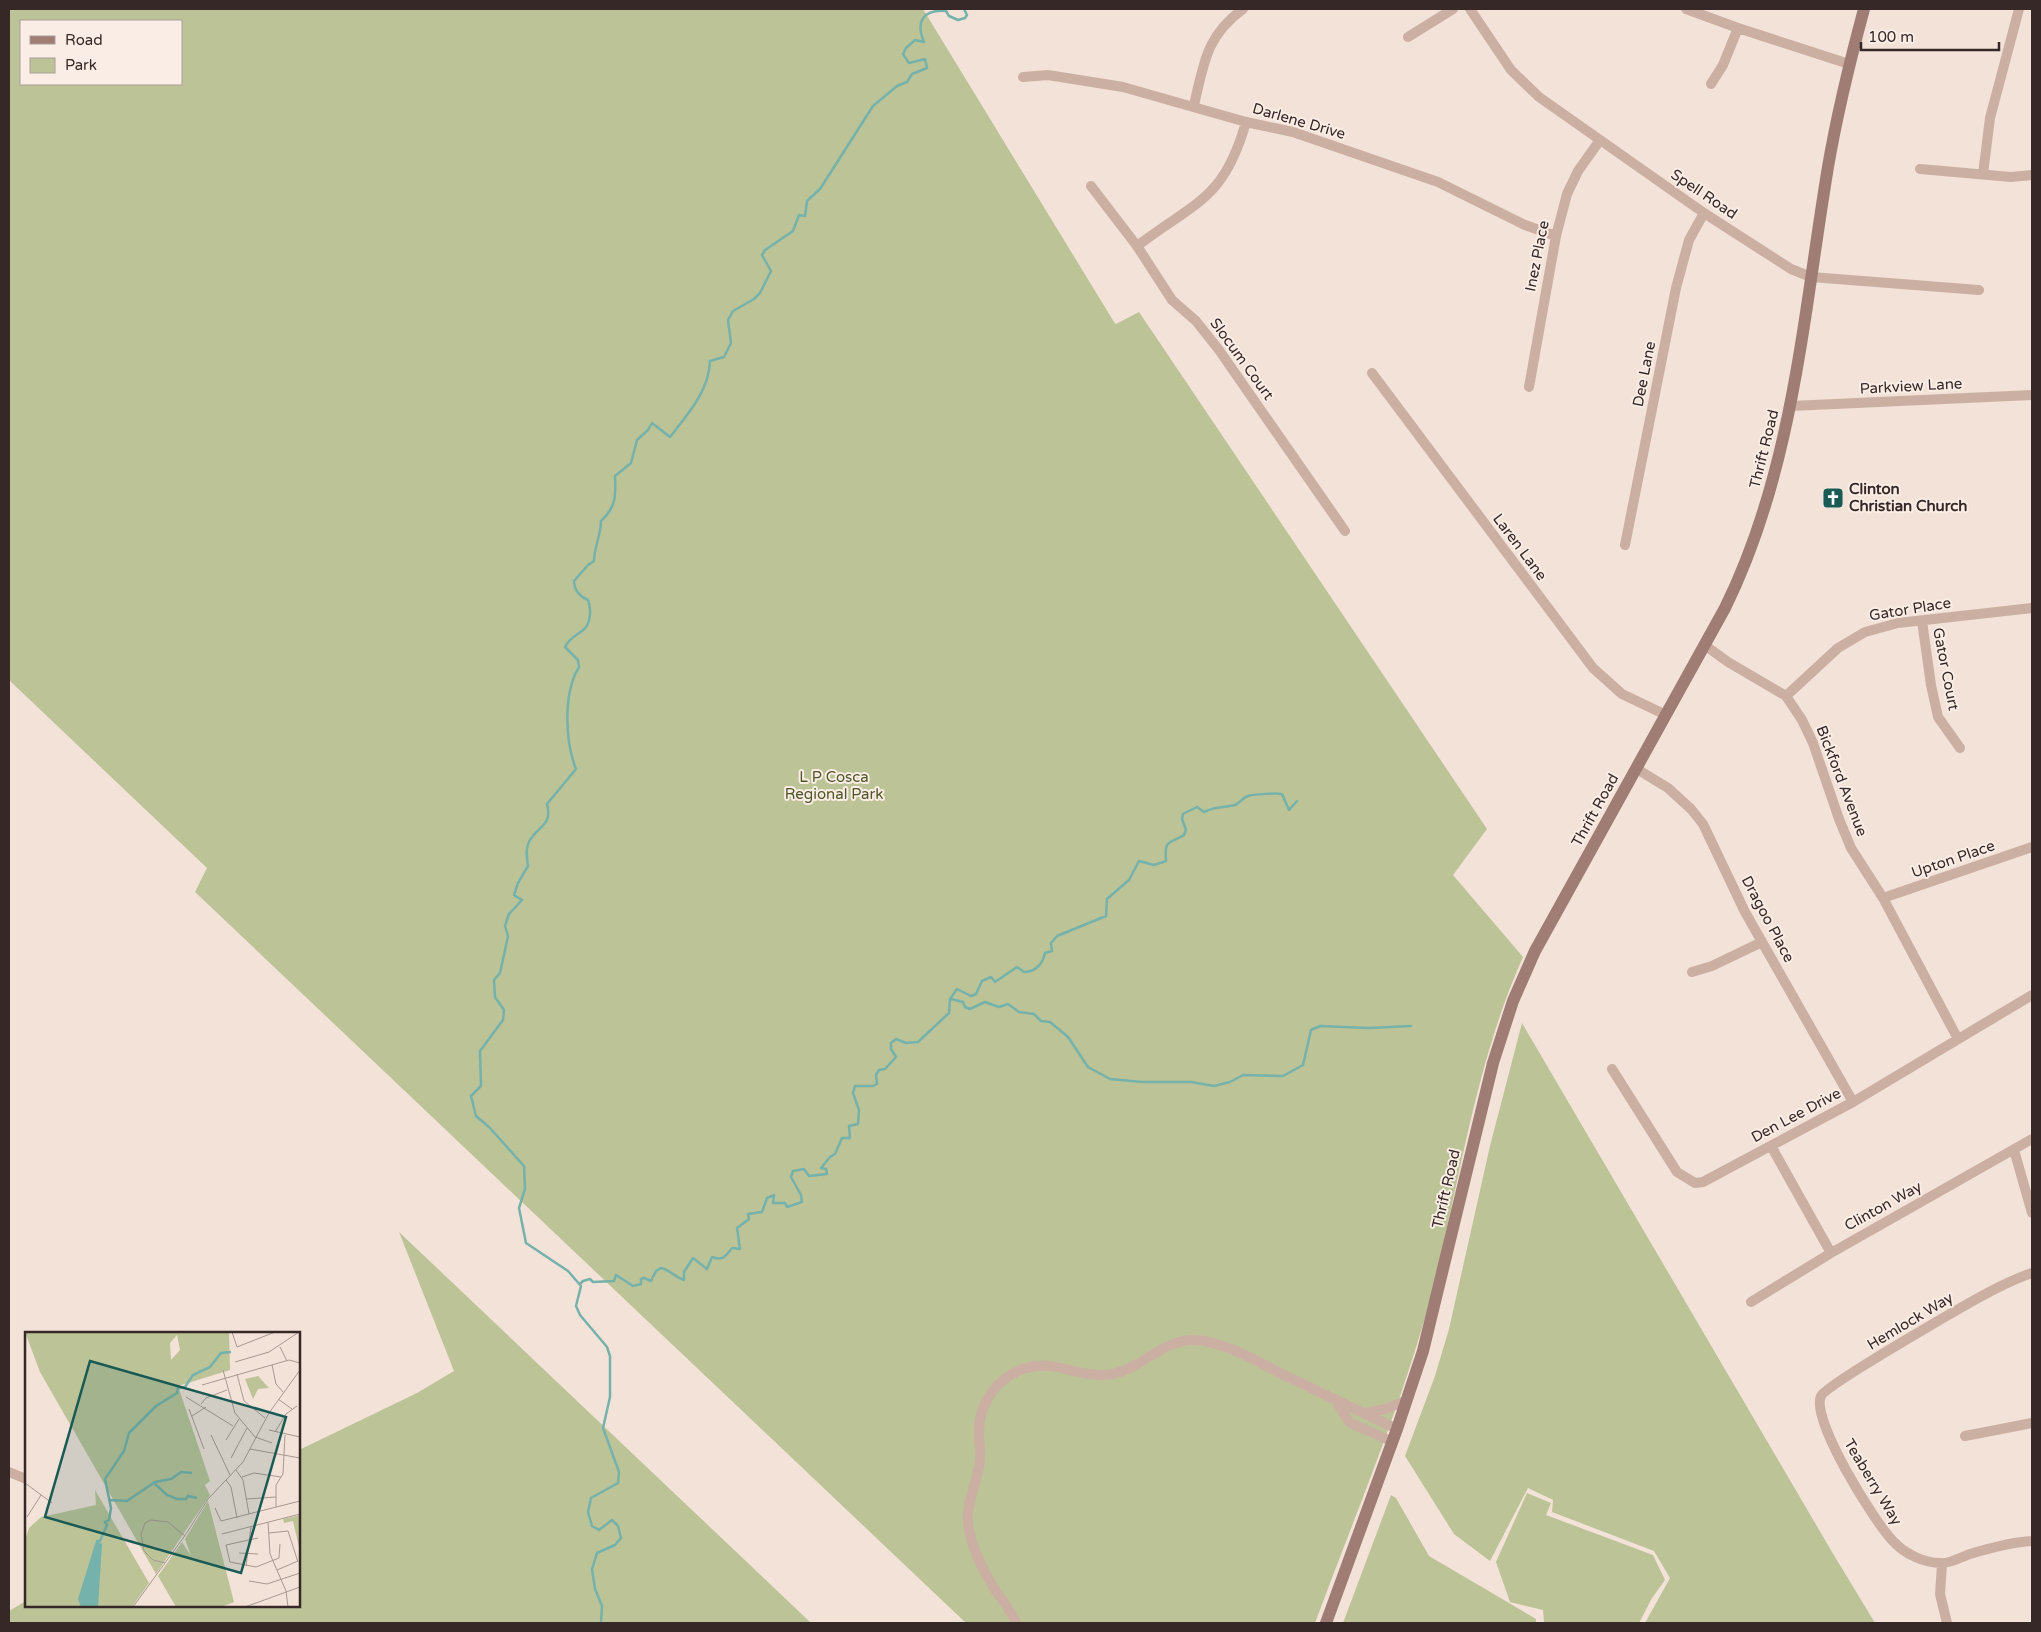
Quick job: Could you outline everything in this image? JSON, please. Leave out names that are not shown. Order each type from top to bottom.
[{"type":"street","points":[[1194,105],[1210,45],[1220,30],[1243,9]]},
{"type":"street","points":[[1408,37],[1453,9]]},
{"type":"street","name":"Spell Road","points":[[1470,9],[1521,82],[1539,97],[1704,213],[1791,269],[1812,277],[1979,290]]},
{"type":"street","points":[[1686,9],[1849,64]]},
{"type":"street","name":"Thrift Road","points":[[1326,1623],[1407,1400],[1440,1286],[1493,1063],[1513,1001],[1535,951],[1706,646],[1751,550],[1765,510],[1791,406],[1828,167],[1849,64],[1864,9]]},
{"type":"street","points":[[1983,174],[1990,118],[2018,9]]},
{"type":"street","points":[[1711,84],[1723,65],[1738,28]]},
{"type":"street","name":"Darlene Drive","points":[[1023,77],[1048,75],[1093,81],[1194,105],[1246,122],[1293,132],[1438,182],[1525,225],[1556,236]]},
{"type":"street","points":[[1137,246],[1196,206],[1214,190],[1228,171],[1236,155],[1246,122]]},
{"type":"street","name":"Inez Place","points":[[1529,387],[1556,236],[1571,184],[1600,140]]},
{"type":"street","points":[[1920,169],[2011,177],[2032,175]]},
{"type":"street","name":"Slocum Court","points":[[1091,186],[1137,246],[1172,300],[1196,320],[1219,350],[1345,531]]},
{"type":"street","name":"Dee Lane","points":[[1625,545],[1676,288],[1689,240],[1704,213]]},
{"type":"street","name":"Laren Lane","points":[[1372,374],[1592,668],[1622,694],[1666,715]]},
{"type":"street","name":"Parkview Lane","points":[[1791,406],[2032,395]]},
{"type":"street","name":"Gator Place","points":[[1786,696],[1830,655],[1856,636],[1888,625],[2032,608]]},
{"type":"street","name":"Gator Court","points":[[1922,621],[1938,717],[1960,748]]},
{"type":"street","name":"Bickford Avenue","points":[[1706,646],[1728,662],[1786,696],[1809,731],[1851,848],[1884,898],[1958,1039]]},
{"type":"street","name":"Dragoo Place","points":[[1637,769],[1668,788],[1691,809],[1703,824],[1745,912],[1853,1102]]},
{"type":"street","name":"Upton Place","points":[[1884,898],[2032,847]]},
{"type":"street","points":[[1692,972],[1712,966],[1762,942]]},
{"type":"street","name":"Den Lee Drive","points":[[1612,1069],[1677,1172],[1689,1180],[1703,1182],[1853,1102],[2032,995]]},
{"type":"street","name":"Clinton Way","points":[[1751,1302],[1831,1253],[2032,1139]]},
{"type":"street","points":[[1771,1146],[1831,1253]]},
{"type":"street","points":[[2014,1150],[2032,1213]]},
{"type":"street","name":"Hemlock Way","points":[[1820,1410],[1821,1396],[1850,1374],[1978,1298],[2012,1280],[2032,1274]]},
{"type":"street","points":[[1016,1623],[983,1570],[969,1530],[967,1516],[980,1464],[978,1434],[981,1409],[996,1387],[1013,1373],[1038,1365],[1050,1364],[1092,1374],[1113,1374],[1131,1369],[1172,1344],[1197,1340],[1217,1344],[1397,1429]]},
{"type":"street","points":[[1335,1399],[1349,1422],[1392,1442]]},
{"type":"street","points":[[1364,1413],[1386,1409],[1407,1400]]},
{"type":"street","name":"Teaberry Way","points":[[1820,1410],[1830,1438],[1844,1465],[1886,1534],[1905,1552],[1942,1564]]},
{"type":"street","points":[[1966,1436],[2032,1423]]},
{"type":"street","points":[[9,1472],[25,1479]]},
{"type":"street","points":[[1947,1623],[1940,1594],[1942,1564],[2003,1545],[2032,1541]]},
{"type":"green space","name":"L P Cosca Regional Park","points":[[9,9],[923,9],[1114,322],[1116,324],[1139,312],[1487,829],[1453,875],[1523,957],[1505,1001],[1490,1046],[1467,1137],[1436,1275],[1400,1398],[1315,1623],[966,1623],[195,892],[207,868],[9,680]]},
{"type":"green space","points":[[1522,1023],[1875,1623],[1645,1623],[1670,1578],[1654,1551],[1552,1512],[1553,1500],[1528,1488],[1490,1561],[1454,1534],[1405,1456],[1435,1376],[1449,1329],[1490,1146]]},
{"type":"green space","points":[[399,1232],[811,1623],[9,1623],[9,1611],[25,1602],[25,1607],[300,1607],[300,1450],[417,1393],[454,1371]]},
{"type":"green space","points":[[1527,1493],[1551,1503],[1546,1515],[1653,1555],[1665,1580],[1652,1598],[1639,1623],[1544,1623],[1543,1610],[1510,1602],[1496,1562]]},
{"type":"green space","points":[[1391,1495],[1396,1498],[1429,1556],[1536,1619],[1536,1623],[1343,1623]]},
{"type":"waterway","points":[[601,1623],[602,1606],[595,1589],[592,1569],[597,1553],[615,1545],[621,1538],[618,1526],[612,1520],[599,1530],[592,1526],[588,1512],[591,1498],[618,1483],[619,1472],[603,1428],[610,1397],[610,1356],[607,1347],[580,1315],[576,1306],[581,1286],[568,1271],[526,1243],[519,1208],[525,1189],[524,1166],[489,1127],[476,1116],[471,1096],[481,1086],[480,1051],[503,1020],[504,1010],[495,997],[494,980],[500,973],[508,936],[505,926],[509,914],[522,900],[514,895],[518,883],[528,866],[527,848],[532,837],[548,817],[547,804],[576,769],[572,758],[567,717],[570,690],[579,667],[578,660],[565,647],[570,640],[586,627],[590,617],[590,610],[588,600],[578,593],[574,581],[594,561],[601,521],[610,511],[614,501],[615,476],[631,463],[637,440],[648,430],[652,423],[670,437],[702,392],[709,372],[710,361],[724,357],[731,343],[728,320],[733,311],[754,299],[760,293],[771,271],[762,255],[765,250],[793,231],[799,215],[805,216],[807,201],[820,189],[873,106],[897,86],[907,82],[912,74],[927,68],[925,59],[909,63],[903,54],[906,48],[915,40],[924,42],[921,35],[921,22],[923,18],[932,12],[946,11],[949,16],[958,20],[965,18],[967,15],[964,9]]},
{"type":"waterway","points":[[580,1284],[590,1279],[593,1282],[614,1281],[616,1275],[633,1286],[641,1284],[641,1279],[644,1278],[651,1281],[656,1271],[661,1268],[684,1280],[684,1272],[693,1258],[707,1269],[712,1257],[721,1258],[732,1248],[740,1249],[737,1228],[749,1219],[748,1214],[762,1212],[767,1198],[774,1195],[773,1203],[785,1203],[787,1207],[802,1202],[801,1195],[791,1177],[793,1171],[804,1169],[809,1176],[827,1174],[826,1169],[821,1168],[835,1154],[842,1138],[850,1138],[849,1126],[858,1124],[859,1110],[853,1093],[855,1086],[873,1086],[877,1084],[876,1075],[879,1070],[885,1069],[896,1057],[891,1049],[891,1043],[896,1039],[906,1043],[918,1042],[949,1013],[950,999],[957,989],[971,996],[976,994],[982,981],[991,977],[995,982],[1017,967],[1024,972],[1035,969],[1043,960],[1045,953],[1052,951],[1051,943],[1057,936],[1106,916],[1107,899],[1129,880],[1139,861],[1154,865],[1166,861],[1167,845],[1184,835],[1186,830],[1182,819],[1183,814],[1197,807],[1204,812],[1235,805],[1251,795],[1282,794],[1289,810],[1297,801]]},
{"type":"waterway","points":[[951,999],[963,1002],[965,1007],[970,1009],[985,1002],[999,1007],[1008,1004],[1019,1012],[1034,1014],[1041,1021],[1050,1022],[1068,1037],[1088,1067],[1110,1079],[1142,1082],[1191,1082],[1214,1086],[1230,1082],[1243,1075],[1283,1076],[1303,1065],[1311,1030],[1320,1026],[1369,1028],[1411,1026]]},
{"type":"place","name":"Clinton Christian Church","points":[[1833,498]]}]
